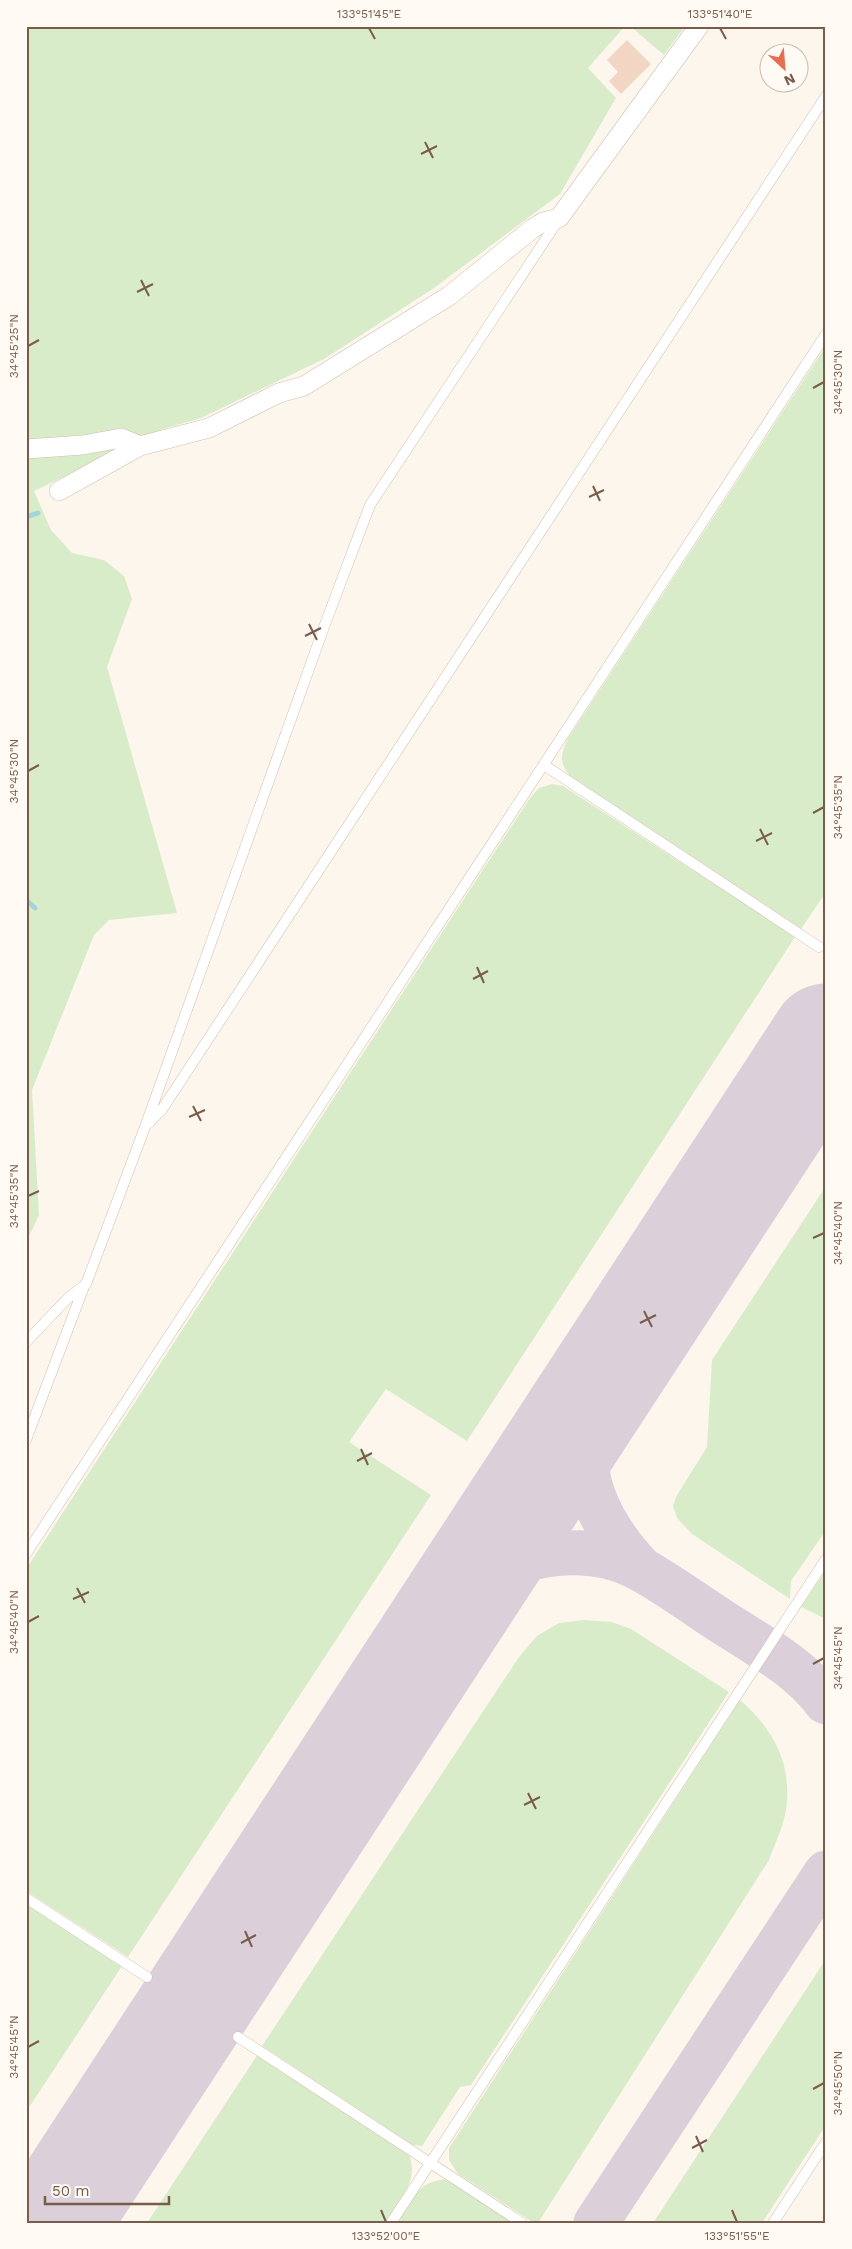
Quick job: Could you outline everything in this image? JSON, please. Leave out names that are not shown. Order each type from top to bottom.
[{"type":"street","points":[[59,491],[140,446],[209,428],[279,393],[304,386],[449,296],[532,229],[543,222],[559,218],[699,26]]},
{"type":"street","points":[[26,449],[83,445],[122,438],[140,446]]},
{"type":"lane","points":[[145,1127],[163,1108],[180,1083],[826,96]]},
{"type":"lane","points":[[26,1440],[145,1127],[324,627],[370,505],[559,218]]},
{"type":"lane","points":[[26,1554],[826,334]]},
{"type":"lane","points":[[544,764],[819,947]]},
{"type":"lane","points":[[26,1342],[67,1299],[86,1284]]},
{"type":"lane","points":[[391,2223],[826,1560]]},
{"type":"lane","points":[[26,1898],[147,1977]]},
{"type":"lane","points":[[238,2037],[522,2223]]},
{"type":"lane","points":[[773,2223],[826,2142]]},
{"type":"green space","points":[[26,26],[625,26],[588,68],[616,98],[560,194],[434,288],[324,359],[201,418],[163,429],[34,491],[51,530],[72,553],[104,560],[124,576],[132,599],[107,667],[177,913],[109,920],[94,935],[32,1090],[39,1215],[26,1243]]},
{"type":"green space","points":[[630,26],[685,26],[664,55]]},
{"type":"green space","points":[[826,346],[826,892],[801,929],[569,775],[562,762],[562,758],[567,740]]},
{"type":"green space","points":[[552,784],[563,786],[795,937],[467,1441],[386,1389],[349,1442],[431,1495],[128,1957],[26,1891],[26,1569],[530,798],[539,788]]},
{"type":"green space","points":[[826,1186],[826,1530],[791,1581],[790,1599],[692,1534],[677,1518],[673,1506],[677,1495],[707,1447],[712,1360]]},
{"type":"green space","points":[[826,1570],[826,1619],[801,1607]]},
{"type":"green space","points":[[584,1620],[612,1622],[631,1629],[729,1692],[471,2085],[460,2087],[422,2146],[413,2145],[262,2046],[519,1657],[537,1636],[559,1623]]},
{"type":"green space","points":[[740,1700],[761,1721],[769,1733],[782,1758],[785,1771],[787,1801],[785,1816],[769,1860],[538,2223],[534,2223],[458,2174],[449,2160],[449,2148]]},
{"type":"green space","points":[[26,1903],[122,1966],[26,2112]]},
{"type":"green space","points":[[826,1959],[826,2125],[762,2223],[653,2223]]},
{"type":"green space","points":[[258,2054],[408,2153],[412,2172],[410,2181],[407,2190],[385,2223],[147,2223]]},
{"type":"green space","points":[[448,2179],[516,2223],[397,2223],[422,2187],[438,2180]]},
{"type":"building","points":[[627,40],[651,64],[621,94],[609,81],[618,72],[607,60]]},
{"type":"waterway","points":[[26,517],[38,513]]},
{"type":"waterway","points":[[26,900],[35,908]]},
{"type":"taxiway","points":[[618,1356],[598,1395],[589,1420],[586,1462],[589,1482],[595,1501],[604,1519],[614,1537],[641,1569]]},
{"type":"taxiway","points":[[447,1619],[487,1579],[523,1561],[563,1553],[584,1553],[604,1556],[642,1570],[672,1588],[791,1667],[826,1702]]},
{"type":"taxiway","points":[[596,2223],[826,1873]]},
{"type":"runway","points":[[53,2223],[826,1039]]}]
